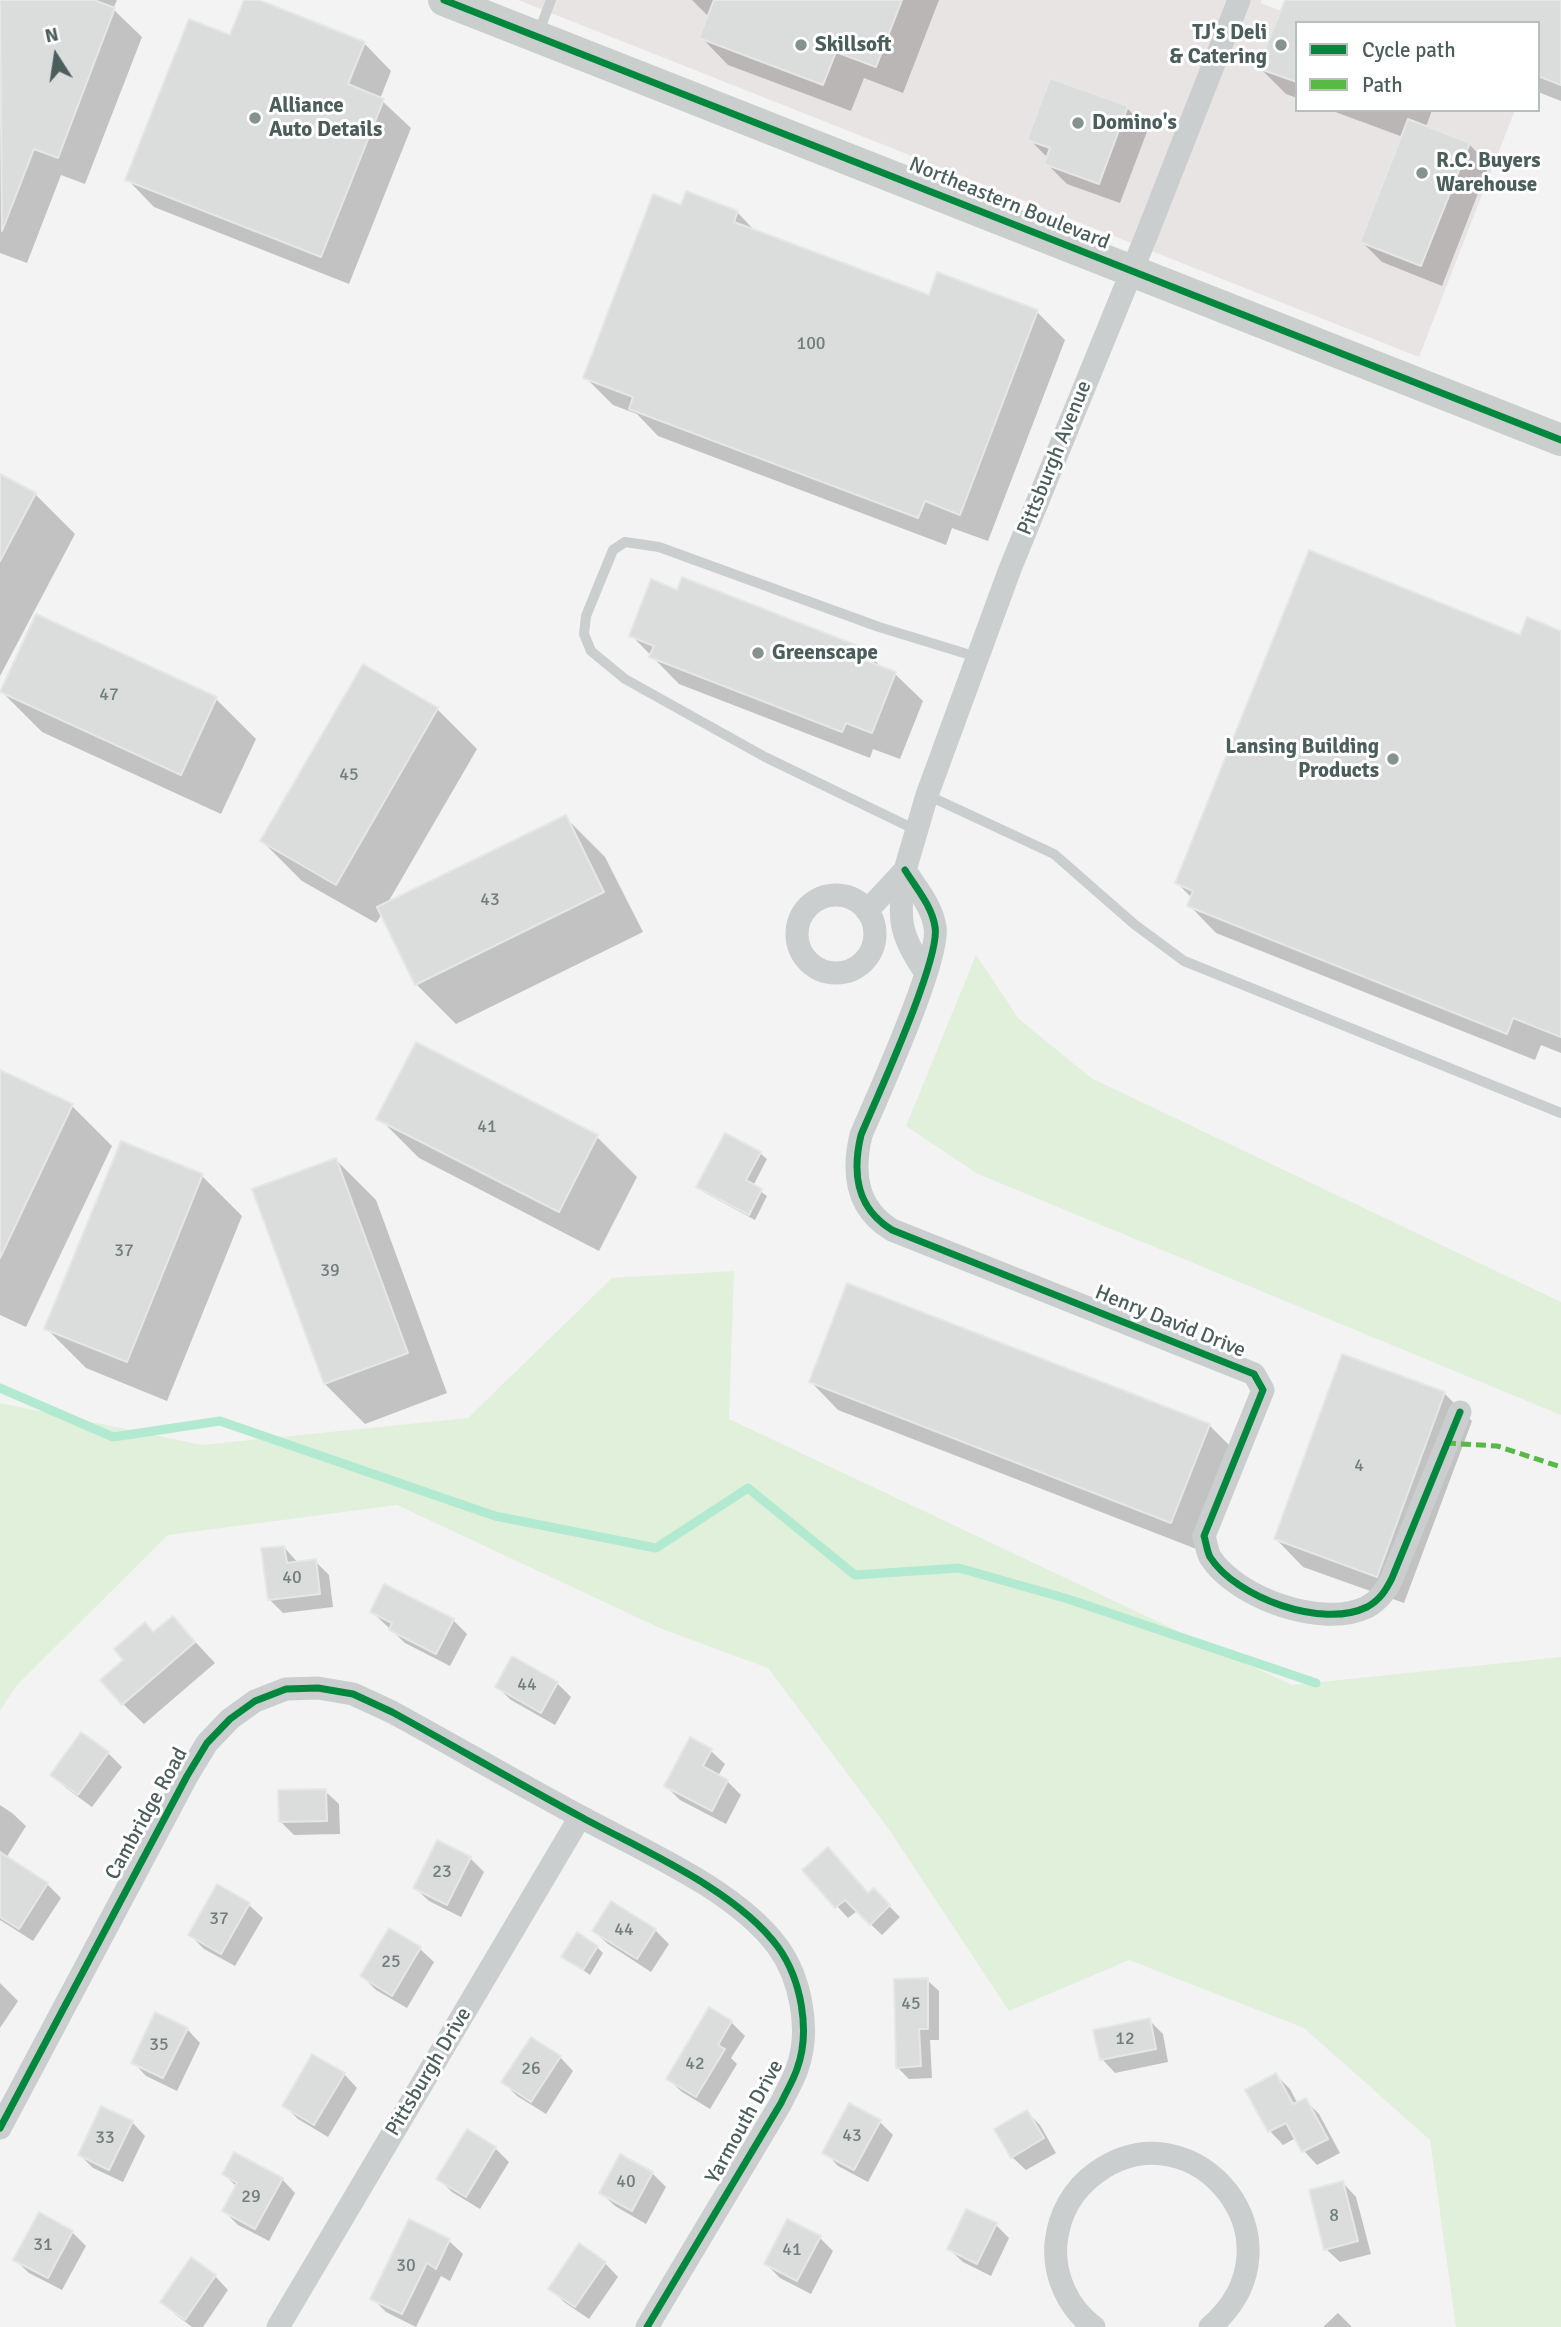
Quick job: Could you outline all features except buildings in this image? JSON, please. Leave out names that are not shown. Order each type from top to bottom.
[{"type":"street","name":"Northeastern Boulevard","points":[[444,0],[1561,440]]},
{"type":"street","name":"Pittsburgh Avenue","points":[[867,911],[905,870],[927,795],[1010,569],[1239,0]]},
{"type":"street","name":"Henry David Drive","points":[[905,870],[932,914],[936,931],[926,972],[861,1135],[857,1168],[864,1201],[877,1221],[892,1230],[1254,1374],[1263,1391],[1204,1536],[1209,1556],[1222,1570],[1249,1591],[1283,1607],[1342,1614],[1367,1607],[1381,1597],[1392,1578],[1460,1412]]},
{"type":"street","points":[[905,870],[900,909],[902,930],[912,953],[926,972]]},
{"type":"street","name":"Cambridge Road","points":[[0,2128],[207,1743],[230,1718],[256,1701],[286,1689],[318,1688],[353,1694],[392,1712],[580,1817]]},
{"type":"street","name":"Pittsburgh Drive","points":[[278,2327],[580,1817]]},
{"type":"street","name":"Yarmouth Drive","points":[[580,1817],[676,1867],[727,1900],[758,1926],[778,1947],[793,1975],[801,2005],[803,2038],[797,2068],[781,2103],[647,2327]]},
{"type":"street","points":[[1094,2327],[1078,2312],[1061,2283],[1056,2251],[1061,2219],[1068,2204],[1088,2178],[1115,2162],[1145,2154],[1176,2157],[1204,2169],[1227,2189],[1242,2216],[1249,2246],[1245,2277],[1232,2304],[1211,2327]]},
{"type":"lane","points":[[537,37],[551,0]]},
{"type":"lane","points":[[916,830],[765,757],[625,679],[591,651],[584,634],[586,616],[613,550],[625,542],[642,543],[879,627],[977,657]]},
{"type":"lane","points":[[927,795],[1054,854],[1134,924],[1184,961],[1561,1113]]},
{"type":"shaded area","points":[[518,0],[1261,0],[1261,3],[1306,21],[1295,21],[1295,112],[1514,112],[1419,357]]},
{"type":"green space","points":[[976,955],[1019,1019],[1091,1078],[1561,1302],[1561,1415],[978,1174],[906,1126]]},
{"type":"green space","points":[[734,1271],[729,1419],[1292,1685],[1561,1657],[1561,2327],[1456,2327],[1430,2140],[1304,2028],[1129,1960],[1009,2011],[888,1828],[768,1668],[662,1629],[397,1505],[168,1535],[17,1685],[0,1711],[0,1403],[202,1445],[468,1418],[612,1278]]},
{"type":"waterway","points":[[0,1388],[113,1437],[220,1421],[495,1516],[656,1548],[748,1488],[855,1575],[959,1568],[1068,1599],[1316,1683]]},
{"type":"marked path","points":[[1446,1443],[1497,1446],[1561,1467]]},
{"type":"cycle path","points":[[444,0],[1561,440]]},
{"type":"cycle path","points":[[905,870],[931,912],[935,927],[934,943],[906,1028],[861,1135],[857,1176],[864,1200],[880,1221],[892,1230],[1254,1374],[1263,1390],[1204,1536],[1210,1557],[1222,1572],[1260,1597],[1305,1612],[1349,1613],[1372,1604],[1392,1578],[1460,1412]]},
{"type":"cycle path","points":[[0,2128],[207,1743],[230,1719],[255,1701],[286,1689],[318,1688],[353,1694],[392,1712],[714,1890],[760,1926],[778,1947],[793,1974],[803,2022],[801,2054],[795,2073],[781,2103],[647,2327]]},
{"type":"place","name":"Skillsoft","points":[[801,45]]},
{"type":"place","name":"TJ's Deli & Catering","points":[[1281,45]]},
{"type":"place","name":"Alliance Auto Details","points":[[255,118]]},
{"type":"place","name":"Domino's","points":[[1078,123]]},
{"type":"place","name":"R.C. Buyers Warehouse","points":[[1422,173]]},
{"type":"place","name":"Greenscape","points":[[758,653]]},
{"type":"place","name":"Lansing Building Products","points":[[1393,759]]}]
